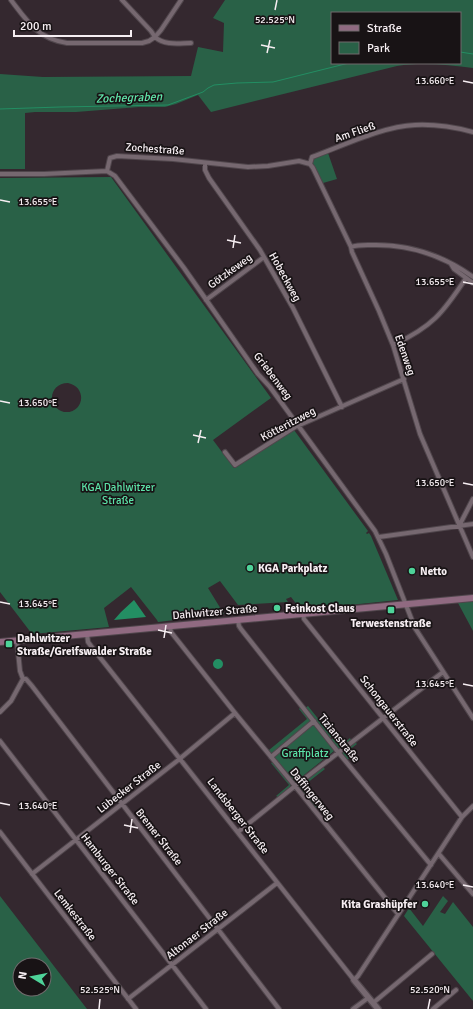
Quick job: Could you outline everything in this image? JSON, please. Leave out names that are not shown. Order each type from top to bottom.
[{"type":"main road","name":"Dahlwitzer Straße","points":[[0,642],[473,598]]},
{"type":"street","points":[[11,0],[36,31],[57,42],[67,43],[142,43],[149,41],[162,30],[181,0]]},
{"type":"street","points":[[122,0],[155,37],[162,41],[171,43],[191,43]]},
{"type":"street","name":"Am Fließ","points":[[310,164],[312,157],[371,135],[398,128],[414,125],[452,127],[473,132]]},
{"type":"street","name":"Zochestraße","points":[[107,171],[110,158],[117,156],[173,159],[248,167],[268,166],[299,161],[310,164]]},
{"type":"street","name":"Hobeckweg","points":[[205,163],[205,170],[209,178],[264,257],[295,313],[342,407]]},
{"type":"street","name":"Edenweg","points":[[310,164],[351,247],[393,345],[420,434],[473,557]]},
{"type":"street","points":[[0,174],[51,174],[107,171]]},
{"type":"street","name":"Griebenweg","points":[[107,171],[115,176],[138,205],[258,374],[270,387],[343,485],[379,537],[406,605]]},
{"type":"street","points":[[351,247],[356,245],[376,245],[408,248],[431,254],[451,264],[469,277],[473,283]]},
{"type":"street","name":"Götzkeweg","points":[[206,300],[264,257]]},
{"type":"street","points":[[393,345],[414,335],[431,323],[443,311],[473,270]]},
{"type":"street","name":"Kötteritzweg","points":[[225,452],[235,465],[280,436],[299,426],[404,379]]},
{"type":"street","points":[[459,526],[473,500]]},
{"type":"street","points":[[379,537],[473,524]]},
{"type":"street","points":[[406,605],[415,628],[473,718]]},
{"type":"street","name":"Schongauerstraße","points":[[303,614],[304,619],[462,817]]},
{"type":"street","name":"Tizianstraße","points":[[238,620],[241,629],[314,722],[431,865]]},
{"type":"street","name":"Daffingerweg","points":[[170,626],[171,632],[234,713],[398,914]]},
{"type":"street","name":"Landsberger Straße","points":[[87,634],[88,642],[91,646],[378,1009]]},
{"type":"street","points":[[0,712],[11,700],[23,679],[20,671],[17,641]]},
{"type":"street","points":[[238,832],[338,752],[443,672]]},
{"type":"street","name":"Bremer Straße","points":[[23,679],[26,679],[32,686],[279,1009]]},
{"type":"street","name":"Lübecker Straße","points":[[32,874],[180,758],[234,713]]},
{"type":"street","points":[[271,757],[314,722]]},
{"type":"street","name":"Hamburger Straße","points":[[0,741],[206,1009]]},
{"type":"street","points":[[354,980],[439,854],[462,817],[473,806]]},
{"type":"street","name":"Lemkestraße","points":[[0,832],[136,1009]]},
{"type":"street","points":[[439,854],[473,894]]},
{"type":"street","name":"Altonaer Straße","points":[[128,998],[278,883]]},
{"type":"street","points":[[373,1003],[432,954]]},
{"type":"street","points":[[432,1009],[456,990]]},
{"type":"street","points":[[353,1009],[368,998]]},
{"type":"green space","points":[[225,0],[473,0],[473,68],[426,64],[397,66],[211,112],[198,95],[165,107],[25,113],[25,169],[0,169],[0,74],[43,77],[191,76],[198,47],[223,52],[224,23],[213,18]]},
{"type":"green space","points":[[328,153],[337,179],[323,183],[312,162],[312,159]]},
{"type":"green space","name":"KGA Dahlwitzer Straße","points":[[111,177],[271,398],[213,440],[234,468],[253,454],[294,430],[368,531],[366,533],[369,533],[371,536],[398,600],[301,610],[291,597],[286,599],[288,602],[238,605],[220,581],[208,588],[224,614],[158,622],[131,587],[104,608],[109,627],[32,634],[0,592],[0,178]],"holes":[[[68,383],[74,385],[81,394],[79,405],[76,409],[71,411],[64,412],[58,409],[52,401],[54,391],[62,384]]]},
{"type":"green space","points":[[473,601],[473,631],[458,603]]},
{"type":"green space","points":[[308,706],[332,736],[329,739],[305,708]]},
{"type":"green space","points":[[301,707],[311,722],[270,755],[261,743],[262,742],[269,750],[307,719],[299,709]]},
{"type":"green space","name":"Graffplatz","points":[[313,724],[335,749],[294,783],[273,757]]},
{"type":"green space","points":[[334,738],[340,746],[350,738],[351,740],[340,748],[336,748],[330,740]]},
{"type":"green space","points":[[354,741],[357,744],[345,753],[350,758],[347,760],[341,753]]},
{"type":"green space","points":[[273,762],[291,784],[290,787],[278,797],[276,796],[289,785],[271,763]]},
{"type":"green space","points":[[322,766],[325,769],[302,787],[317,807],[315,809],[298,786]]},
{"type":"green space","points":[[0,896],[47,957],[12,957],[12,997],[52,997],[52,964],[87,1009],[0,1009]]},
{"type":"green space","points":[[443,896],[448,901],[440,912],[445,914],[453,902],[473,927],[473,1001],[404,916],[409,908],[423,926]]},
{"type":"shaded area","points":[[134,600],[146,617],[114,620],[121,612]]},
{"type":"shaded area","points":[[216,659],[220,659],[222,660],[222,668],[216,669],[213,666],[213,662]]},
{"type":"waterway","name":"Zochegraben","points":[[461,52],[473,54]]},
{"type":"waterway","name":"Zochegraben","points":[[0,109],[168,105],[203,92],[214,85],[273,82],[345,64]]},
{"type":"place","name":"KGA Parkplatz","points":[[250,568]]},
{"type":"place","name":"Netto","points":[[412,571]]},
{"type":"place","name":"Feinkost Claus","points":[[277,608]]},
{"type":"place","name":"Terwestenstraße","points":[[391,610]]},
{"type":"place","name":"Dahlwitzer Straße/Greifswalder Straße","points":[[9,644]]},
{"type":"place","name":"Kita Grashüpfer","points":[[425,904]]}]
